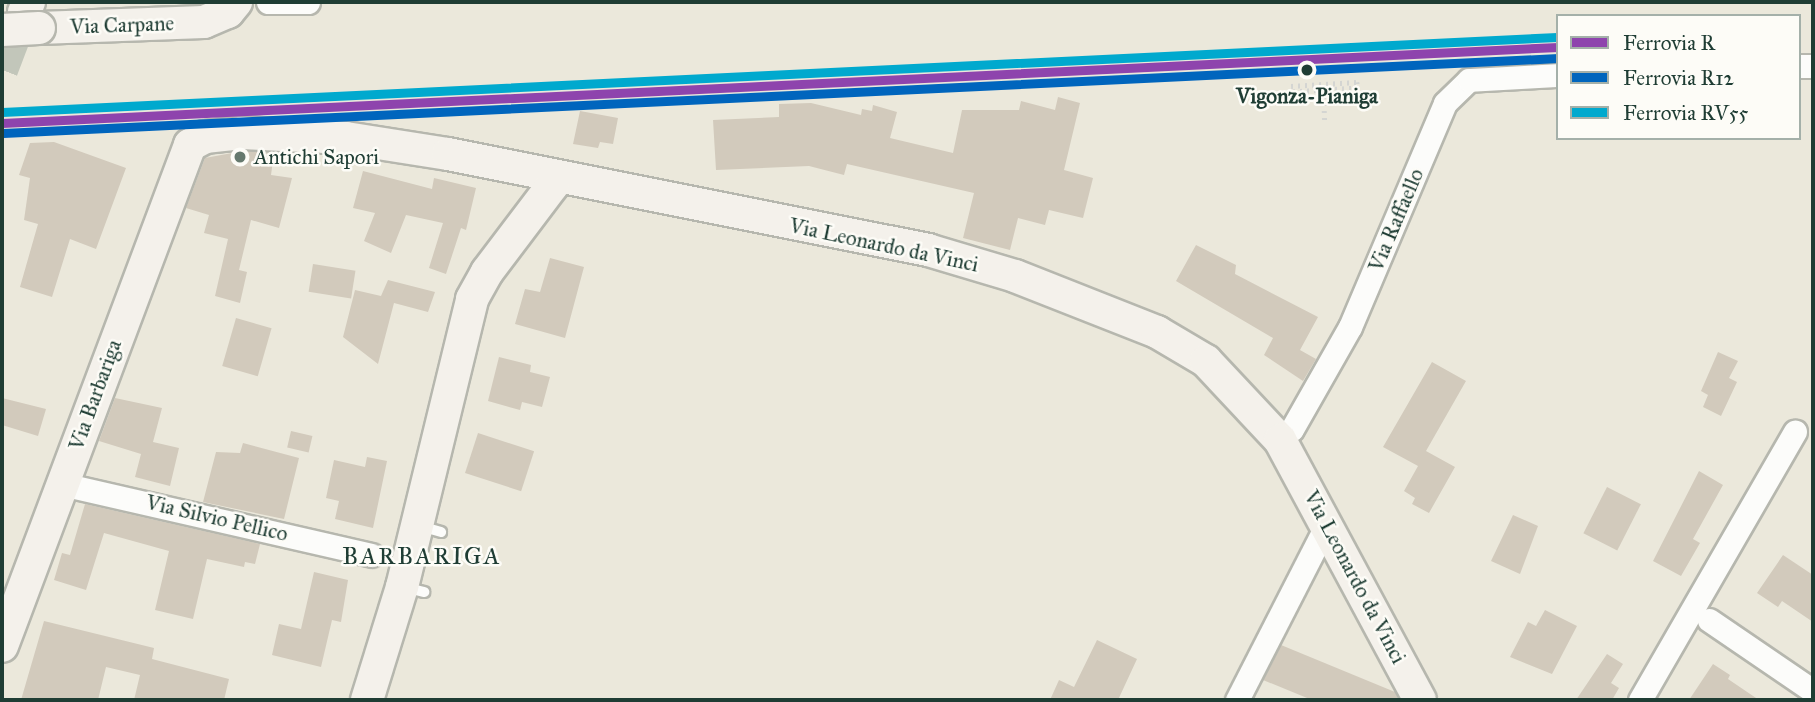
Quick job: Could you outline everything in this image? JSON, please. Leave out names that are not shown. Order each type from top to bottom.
[{"type":"street","name":"Via Carpane","points":[[25,18],[204,22],[228,12],[236,2]]},
{"type":"street","points":[[268,2],[308,2]]},
{"type":"street","name":"Via Raffaello","points":[[1280,440],[1292,429],[1350,327],[1445,103],[1469,80],[1556,75]]},
{"type":"street","name":"Via Leonardo da Vinci","points":[[190,145],[205,136],[242,133],[346,138],[554,176],[928,250],[1086,302],[1157,332],[1206,362],[1280,440],[1420,700]]},
{"type":"street","name":"Via Barbariga","points":[[2,646],[190,145]]},
{"type":"street","points":[[367,700],[413,589],[429,529],[472,299],[487,272],[552,186],[554,176]]},
{"type":"street","points":[[1640,700],[1795,431]]},
{"type":"street","name":"Via Silvio Pellico","points":[[62,484],[371,555]]},
{"type":"street","points":[[1237,700],[1327,524]]},
{"type":"street","points":[[1710,620],[1813,691]]},
{"type":"path","points":[[1291,86],[1357,82],[1357,88],[1291,92],[1292,99],[1324,97],[1325,122]]},
{"type":"building","points":[[1058,97],[1080,103],[1064,170],[1093,178],[1083,218],[1049,210],[1045,225],[1018,218],[1010,250],[963,238],[974,193],[847,164],[844,175],[809,166],[716,170],[713,120],[779,117],[779,104],[811,103],[861,115],[862,109],[872,111],[873,105],[897,112],[890,138],[953,153],[962,110],[1019,110],[1021,101],[1055,110]]},
{"type":"building","points":[[580,111],[618,118],[613,144],[600,142],[598,148],[573,144]]},
{"type":"building","points":[[54,142],[126,168],[96,249],[70,239],[52,297],[20,287],[38,224],[24,220],[30,178],[19,175],[30,143]]},
{"type":"building","points":[[243,151],[274,153],[271,175],[292,178],[279,228],[251,220],[239,270],[247,272],[240,303],[215,296],[228,239],[204,233],[209,215],[186,208],[205,158]]},
{"type":"building","points":[[363,171],[432,189],[434,178],[476,188],[466,230],[461,228],[446,274],[429,268],[443,223],[406,215],[391,253],[364,241],[375,213],[353,208]]},
{"type":"building","points":[[1196,245],[1236,265],[1235,274],[1318,317],[1300,350],[1316,359],[1303,381],[1264,355],[1273,338],[1176,281]]},
{"type":"building","points":[[550,258],[584,267],[565,338],[515,324],[525,289],[540,292]]},
{"type":"building","points":[[313,264],[355,271],[351,298],[309,292]]},
{"type":"building","points":[[388,280],[435,292],[428,312],[394,303],[378,364],[343,337],[355,290],[381,296]]},
{"type":"building","points":[[236,318],[272,328],[258,376],[222,366]]},
{"type":"building","points":[[1718,352],[1738,361],[1729,378],[1737,382],[1721,416],[1703,407],[1708,395],[1701,391]]},
{"type":"building","points":[[499,357],[531,365],[530,372],[550,377],[542,407],[522,402],[520,410],[488,401]]},
{"type":"building","points":[[1432,362],[1466,381],[1426,451],[1455,467],[1429,513],[1412,504],[1415,498],[1404,491],[1418,466],[1383,447]]},
{"type":"building","points":[[2,398],[46,409],[38,436],[2,425]]},
{"type":"building","points":[[115,398],[162,408],[153,442],[179,448],[170,486],[135,477],[141,454],[99,441]]},
{"type":"building","points":[[291,431],[312,436],[309,453],[287,448]]},
{"type":"building","points":[[478,433],[534,451],[521,491],[465,473]]},
{"type":"building","points":[[243,443],[299,458],[284,519],[203,502],[216,452],[240,453]]},
{"type":"building","points":[[367,457],[387,461],[373,528],[335,519],[339,501],[326,498],[334,460],[365,467]]},
{"type":"building","points":[[1699,471],[1723,485],[1693,539],[1700,543],[1681,576],[1653,561]]},
{"type":"building","points":[[1607,487],[1641,504],[1617,551],[1583,533]]},
{"type":"building","points":[[85,504],[260,544],[255,564],[245,562],[244,567],[207,559],[193,619],[155,610],[169,551],[104,533],[86,590],[54,580],[62,553],[70,555]]},
{"type":"building","points":[[1513,515],[1538,526],[1520,574],[1491,561]]},
{"type":"building","points":[[1783,555],[1813,575],[1813,622],[1782,601],[1778,607],[1757,593]]},
{"type":"building","points":[[314,572],[348,580],[341,622],[332,620],[321,667],[272,655],[279,624],[301,629]]},
{"type":"building","points":[[1545,610],[1577,626],[1552,674],[1510,657],[1528,622],[1536,626]]},
{"type":"building","points":[[44,621],[154,648],[152,659],[229,679],[224,700],[134,700],[140,675],[106,667],[98,700],[21,700]]},
{"type":"building","points":[[1097,640],[1137,659],[1118,700],[1050,700],[1059,680],[1074,687]]},
{"type":"building","points":[[1281,645],[1395,692],[1399,700],[1312,700],[1263,680]]},
{"type":"building","points":[[1607,654],[1623,664],[1611,683],[1619,688],[1612,700],[1576,700]]},
{"type":"building","points":[[1713,664],[1730,675],[1728,679],[1759,700],[1689,700]]},
{"type":"tunnel","points":[[2,70],[24,12]]},
{"type":"rail line","name":"RV55","points":[[2,112],[1556,37]]},
{"type":"rail line","name":"R","points":[[2,123],[1556,47]]},
{"type":"rail line","name":"R12","points":[[3,133],[1556,58]]},
{"type":"place","name":"Vigonza-Pianiga","points":[[1307,70]]},
{"type":"place","name":"Antichi Sapori","points":[[240,157]]},
{"type":"district","name":"BARBARIGA","points":[[422,557]]}]
